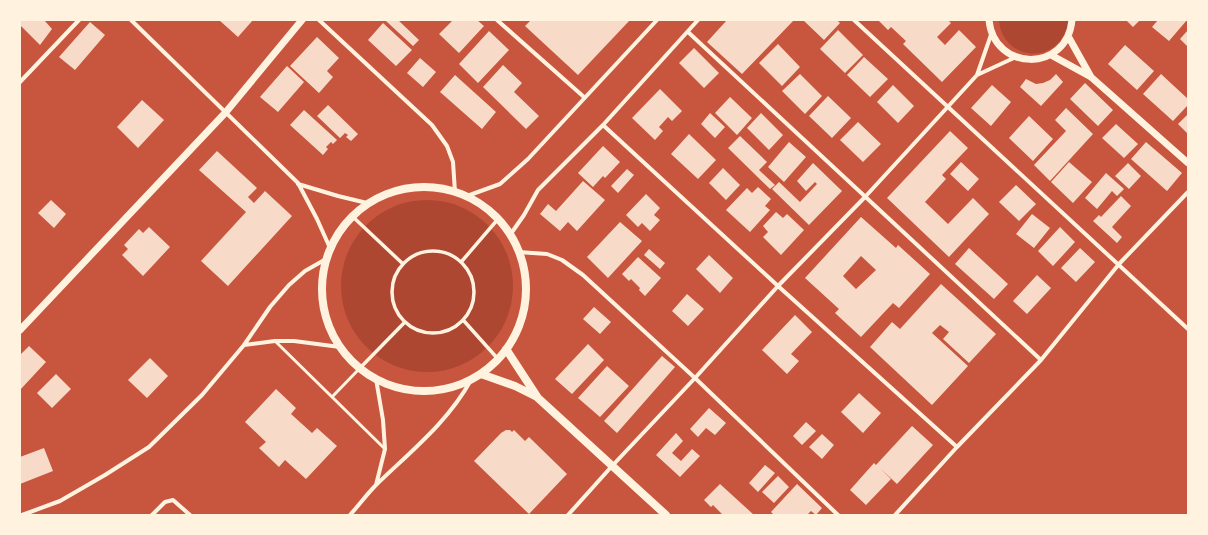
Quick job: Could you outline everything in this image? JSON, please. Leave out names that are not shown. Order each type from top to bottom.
[{"type":"main road","points":[[416,187],[442,188],[467,196],[484,206],[498,219],[510,235],[518,252],[522,262],[526,292],[520,322],[506,349],[498,359],[481,374],[471,380],[448,389],[423,392],[399,388],[376,379],[360,368],[340,347],[331,331],[325,314],[322,295],[322,277],[330,248],[340,231],[352,216],[367,203],[391,192],[416,187]]},
{"type":"main road","points":[[506,349],[538,398]]},
{"type":"main road","points":[[481,374],[515,386],[538,398],[666,515]]},
{"type":"street","points":[[20,82],[79,20]]},
{"type":"street","points":[[131,20],[298,184],[317,219],[330,248]]},
{"type":"street","points":[[20,330],[226,112],[302,20]]},
{"type":"street","points":[[319,20],[432,125],[447,146],[453,162],[455,192]]},
{"type":"street","points":[[497,20],[584,97]]},
{"type":"street","points":[[467,196],[500,184],[528,159],[657,20]]},
{"type":"street","points":[[510,235],[524,215],[538,190],[603,125],[698,20]]},
{"type":"street","points":[[854,20],[1188,329]]},
{"type":"street","points":[[989,20],[992,32],[998,43],[1007,53],[1027,60],[1039,59],[1051,55],[1059,49],[1068,36],[1072,26],[1072,20]]},
{"type":"street","points":[[688,32],[1041,360]]},
{"type":"street","points":[[977,75],[992,32]]},
{"type":"street","points":[[1068,36],[1092,77]]},
{"type":"street","points":[[1051,55],[1092,77],[1188,163]]},
{"type":"street","points":[[568,515],[778,286],[865,197],[977,75],[1016,57]]},
{"type":"street","points":[[603,125],[778,286],[957,447]]},
{"type":"street","points":[[298,184],[367,203]]},
{"type":"street","points":[[895,515],[957,447],[1041,360],[1119,264],[1188,192]]},
{"type":"street","points":[[352,216],[402,263]]},
{"type":"street","points":[[462,261],[498,219]]},
{"type":"street","points":[[428,251],[443,251],[462,261],[474,280],[474,302],[464,321],[445,333],[424,334],[404,323],[393,304],[392,282],[402,263],[421,252],[428,251]]},
{"type":"street","points":[[518,252],[547,254],[562,260],[583,275],[695,378],[838,515]]},
{"type":"street","points":[[22,515],[60,501],[149,447],[202,395],[244,345],[270,307],[289,285],[305,271],[326,259]]},
{"type":"street","points":[[464,321],[498,359]]},
{"type":"street","points":[[360,368],[404,323]]},
{"type":"street","points":[[244,345],[274,341],[294,341],[340,347]]},
{"type":"street","points":[[375,486],[385,449],[383,420],[376,379]]},
{"type":"street","points":[[350,515],[375,486],[411,453],[437,426],[462,396],[471,380]]},
{"type":"street","points":[[152,515],[165,502],[173,500],[190,515]]},
{"type":"lane","points":[[274,341],[385,449]]},
{"type":"lane","points":[[332,397],[360,368]]},
{"type":"shaded area","points":[[999,20],[1068,20],[1065,34],[1054,47],[1044,52],[1034,54],[1015,48],[1007,41],[1002,32]]},
{"type":"shaded area","points":[[427,200],[444,202],[460,207],[475,215],[488,225],[498,238],[506,253],[511,269],[513,286],[511,303],[506,319],[498,334],[488,347],[475,357],[460,365],[444,370],[427,372],[410,370],[394,365],[379,357],[366,347],[356,334],[348,319],[343,303],[341,286],[343,269],[348,253],[356,238],[366,225],[379,215],[394,207],[410,202]]},
{"type":"building","points":[[20,20],[44,20],[52,29],[40,45],[20,25]]},
{"type":"building","points":[[219,20],[253,20],[238,37]]},
{"type":"building","points":[[398,20],[419,40],[413,46],[386,21]]},
{"type":"building","points":[[453,20],[477,20],[484,26],[459,53],[439,34]]},
{"type":"building","points":[[531,20],[630,20],[578,75],[525,26]]},
{"type":"building","points":[[727,20],[794,20],[742,74],[707,42]]},
{"type":"building","points":[[803,20],[837,20],[840,23],[824,40]]},
{"type":"building","points":[[878,20],[948,20],[951,23],[937,37],[945,45],[959,30],[976,47],[942,82],[903,44],[906,41],[891,27],[888,30]]},
{"type":"building","points":[[1126,20],[1140,20],[1133,27]]},
{"type":"building","points":[[1158,20],[1187,20],[1169,41],[1152,27]]},
{"type":"building","points":[[90,22],[105,35],[75,70],[59,57]]},
{"type":"building","points":[[383,23],[412,50],[396,66],[368,40]]},
{"type":"building","points":[[838,30],[863,55],[845,73],[820,49]]},
{"type":"building","points":[[1188,30],[1188,47],[1180,39]]},
{"type":"building","points":[[489,31],[509,50],[478,83],[459,64]]},
{"type":"building","points":[[317,37],[339,58],[327,71],[333,77],[319,93],[290,66]]},
{"type":"building","points":[[778,44],[800,67],[782,86],[759,63]]},
{"type":"building","points":[[1125,45],[1154,71],[1137,90],[1108,64]]},
{"type":"building","points":[[694,48],[719,73],[704,88],[679,63]]},
{"type":"building","points":[[864,57],[888,79],[870,97],[847,75]]},
{"type":"building","points":[[420,58],[436,72],[423,87],[407,73]]},
{"type":"building","points":[[503,65],[522,83],[514,92],[539,116],[526,129],[483,87]]},
{"type":"building","points":[[287,66],[304,82],[278,112],[260,97]]},
{"type":"building","points":[[800,74],[822,96],[805,114],[782,91]]},
{"type":"building","points":[[1056,74],[1063,82],[1041,106],[1020,87],[1026,79],[1036,84],[1043,83],[1050,80]]},
{"type":"building","points":[[1161,74],[1188,99],[1188,105],[1173,121],[1143,94]]},
{"type":"building","points":[[455,75],[496,112],[482,129],[440,92]]},
{"type":"building","points":[[1085,83],[1113,110],[1098,126],[1070,99]]},
{"type":"building","points":[[893,85],[914,106],[898,123],[877,102]]},
{"type":"building","points":[[992,85],[1011,102],[991,126],[971,108]]},
{"type":"building","points":[[660,89],[682,111],[672,121],[668,117],[659,127],[663,131],[655,140],[632,118]]},
{"type":"building","points":[[828,96],[851,118],[832,138],[809,116]]},
{"type":"building","points":[[730,97],[752,118],[737,135],[715,113]]},
{"type":"building","points":[[142,100],[164,120],[138,148],[117,127]]},
{"type":"building","points":[[328,105],[358,134],[351,141],[346,137],[348,135],[345,133],[340,138],[317,116]]},
{"type":"building","points":[[1066,108],[1093,134],[1050,181],[1034,165],[1066,131],[1055,120]]},
{"type":"building","points":[[304,110],[337,140],[333,144],[331,142],[326,147],[328,149],[323,155],[290,125]]},
{"type":"building","points":[[710,113],[725,127],[715,138],[701,124]]},
{"type":"building","points":[[761,113],[783,135],[769,150],[747,128]]},
{"type":"building","points":[[1188,114],[1188,134],[1178,124]]},
{"type":"building","points":[[1029,116],[1053,139],[1033,161],[1009,138]]},
{"type":"building","points":[[858,122],[881,144],[863,162],[840,140]]},
{"type":"building","points":[[1116,124],[1138,144],[1124,158],[1102,138]]},
{"type":"building","points":[[950,131],[968,148],[942,175],[946,179],[925,202],[948,224],[973,198],[989,214],[949,257],[887,198]]},
{"type":"building","points":[[689,134],[716,160],[698,179],[671,154]]},
{"type":"building","points":[[740,136],[767,162],[759,170],[775,185],[770,189],[728,148]]},
{"type":"building","points":[[789,142],[806,157],[784,182],[768,167]]},
{"type":"building","points":[[1146,142],[1182,173],[1167,191],[1131,159]]},
{"type":"building","points":[[603,146],[620,162],[605,178],[603,176],[593,187],[578,173]]},
{"type":"building","points":[[217,151],[257,188],[248,197],[254,203],[265,191],[292,216],[228,286],[201,261],[246,212],[199,170]]},
{"type":"building","points":[[961,162],[979,179],[968,191],[950,174]]},
{"type":"building","points":[[1069,162],[1092,182],[1073,203],[1051,182]]},
{"type":"building","points":[[813,163],[842,191],[809,225],[772,189],[779,182],[800,202],[817,184],[815,182],[806,191],[797,181]]},
{"type":"building","points":[[1128,163],[1141,176],[1129,189],[1115,176]]},
{"type":"building","points":[[723,168],[740,185],[726,200],[709,183]]},
{"type":"building","points":[[627,169],[634,175],[618,193],[611,186]]},
{"type":"building","points":[[1106,173],[1124,189],[1117,196],[1112,191],[1097,209],[1085,198]]},
{"type":"building","points":[[583,181],[605,200],[577,231],[568,222],[560,231],[540,214],[548,204],[556,211]]},
{"type":"building","points":[[1016,185],[1036,204],[1019,221],[999,202]]},
{"type":"building","points":[[758,187],[771,199],[765,206],[770,210],[750,232],[726,210],[747,188],[752,193]]},
{"type":"building","points":[[646,194],[660,208],[654,215],[660,220],[650,231],[642,223],[638,227],[626,215]]},
{"type":"building","points":[[1121,196],[1131,206],[1112,227],[1122,237],[1117,243],[1093,221],[1099,215],[1101,217]]},
{"type":"building","points":[[51,200],[66,214],[54,228],[38,213]]},
{"type":"building","points":[[776,212],[783,218],[787,214],[804,230],[781,255],[763,237],[768,232],[763,226]]},
{"type":"building","points":[[1032,214],[1050,228],[1034,248],[1016,234]]},
{"type":"building","points":[[861,217],[896,248],[898,245],[930,274],[899,308],[893,303],[861,337],[835,313],[839,309],[805,278]],"holes":[[[861,256],[876,270],[856,289],[843,276]]]},
{"type":"building","points":[[620,222],[642,241],[608,278],[587,257]]},
{"type":"building","points":[[149,227],[170,247],[143,276],[122,255],[128,249],[124,245],[139,229],[143,233]]},
{"type":"building","points":[[1060,227],[1075,242],[1053,266],[1038,251]]},
{"type":"building","points":[[969,248],[1008,284],[994,299],[955,264]]},
{"type":"building","points":[[1080,248],[1095,262],[1076,282],[1061,268]]},
{"type":"building","points":[[649,249],[665,263],[660,269],[644,255]]},
{"type":"building","points":[[709,255],[733,278],[720,293],[696,269]]},
{"type":"building","points":[[638,257],[661,278],[645,296],[639,290],[640,288],[631,279],[629,281],[622,274]]},
{"type":"building","points":[[1037,275],[1051,288],[1027,314],[1013,301]]},
{"type":"building","points":[[941,284],[996,334],[969,363],[943,339],[949,332],[940,325],[932,333],[968,366],[932,405],[870,347],[892,322],[900,329]]},
{"type":"building","points":[[687,294],[704,309],[688,326],[672,311]]},
{"type":"building","points":[[594,307],[611,322],[600,334],[583,319]]},
{"type":"building","points":[[795,315],[812,332],[791,354],[799,361],[787,374],[762,350]]},
{"type":"building","points":[[588,344],[604,360],[572,394],[555,379]]},
{"type":"building","points":[[29,346],[46,362],[20,390],[20,355]]},
{"type":"building","points":[[662,356],[675,367],[617,433],[604,421]]},
{"type":"building","points":[[150,358],[168,376],[147,398],[128,380]]},
{"type":"building","points":[[607,366],[629,386],[600,417],[578,398]]},
{"type":"building","points":[[56,374],[71,389],[52,408],[37,393]]},
{"type":"building","points":[[276,389],[296,408],[291,414],[312,433],[317,428],[337,446],[306,479],[285,460],[279,467],[259,448],[266,442],[245,422]]},
{"type":"building","points":[[859,393],[881,413],[863,433],[841,412]]},
{"type":"building","points":[[709,408],[726,423],[715,435],[706,428],[698,437],[690,429]]},
{"type":"building","points":[[806,422],[816,431],[802,445],[793,436]]},
{"type":"building","points":[[912,426],[933,445],[897,484],[881,469],[891,479],[866,505],[850,490],[874,463],[876,465]]},
{"type":"building","points":[[506,430],[510,430],[512,432],[514,430],[525,441],[529,437],[567,474],[529,514],[474,461],[501,433]]},
{"type":"building","points":[[676,433],[683,441],[672,453],[681,461],[692,449],[700,456],[680,477],[656,455]]},
{"type":"building","points":[[822,434],[834,445],[822,459],[809,447]]},
{"type":"building","points":[[44,448],[53,471],[20,484],[20,457]]},
{"type":"building","points":[[765,465],[775,473],[758,492],[749,483]]},
{"type":"building","points":[[778,476],[789,487],[774,503],[762,492]]},
{"type":"building","points":[[720,484],[754,515],[723,515],[713,505],[711,507],[704,500]]},
{"type":"building","points":[[797,484],[822,508],[816,515],[811,511],[807,515],[774,515],[771,512]]}]
